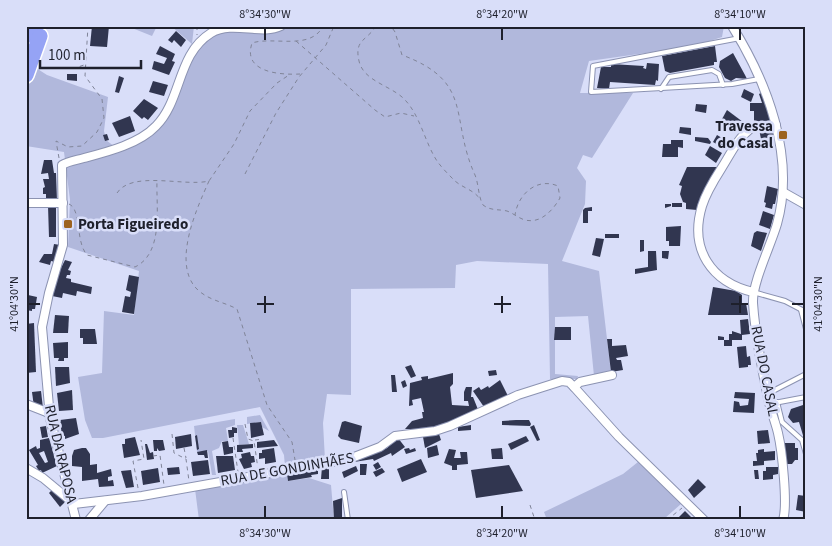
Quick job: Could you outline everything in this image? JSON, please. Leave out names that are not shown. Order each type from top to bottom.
[{"type":"highway","points":[[26,56],[36,31]]},
{"type":"highway","points":[[26,75],[36,31]]},
{"type":"street","points":[[62,165],[148,134],[165,116],[171,105],[191,52],[213,32],[225,28],[273,28],[281,26]]},
{"type":"street","name":"RUA DO CASAL","points":[[732,26],[740,38],[770,101],[776,125],[783,192],[770,248],[753,292],[767,394],[773,403],[778,434],[784,484],[783,520]]},
{"type":"street","points":[[753,292],[731,285],[712,271],[701,249],[700,221],[702,206],[712,184],[739,139],[752,128],[776,125]]},
{"type":"street","name":"RUA DA RAPOSA","points":[[62,165],[63,245],[49,293],[42,327],[49,412],[61,465],[74,504],[76,520]]},
{"type":"street","points":[[783,192],[806,205]]},
{"type":"street","points":[[26,203],[63,203]]},
{"type":"street","points":[[612,375],[580,382],[574,387],[619,437],[704,520]]},
{"type":"street","name":"RUA DE GONDINHÃES","points":[[74,504],[139,496],[349,459],[380,447],[401,434],[435,431],[450,426],[547,384],[562,381],[569,382],[574,387]]},
{"type":"street","points":[[26,404],[49,412]]},
{"type":"street","points":[[26,468],[49,482],[74,504]]},
{"type":"street","points":[[89,520],[105,501]]},
{"type":"lane","points":[[740,38],[593,66],[591,92],[724,85],[759,78]]},
{"type":"lane","points":[[661,89],[670,77],[712,70],[719,74],[724,85]]},
{"type":"lane","points":[[753,292],[777,298],[803,311],[806,328]]},
{"type":"lane","points":[[767,394],[806,374]]},
{"type":"lane","points":[[806,397],[773,403],[782,422],[802,440],[806,454]]},
{"type":"lane","points":[[344,492],[348,520]]},
{"type":"path","points":[[62,165],[55,142],[58,141],[73,148],[82,146],[97,132],[104,118],[104,104],[85,76],[88,26]]},
{"type":"path","points":[[300,74],[290,75],[264,71],[254,63],[251,47],[257,42],[296,41],[315,36],[323,26]]},
{"type":"path","points":[[245,174],[276,113],[300,74],[326,45],[334,26]]},
{"type":"path","points":[[480,199],[475,175],[465,148],[457,104],[444,78],[432,69],[402,55],[395,32],[392,29],[377,26],[371,34],[361,41],[358,47],[361,68],[368,76],[403,99],[415,117],[438,162],[456,181],[477,194],[480,199],[487,208],[507,211],[515,215],[526,220],[541,218],[560,198],[558,186],[545,182],[531,188],[521,198],[515,215]]},
{"type":"path","points":[[296,41],[385,117],[401,113],[415,117]]},
{"type":"path","points":[[56,68],[75,68],[85,64]]},
{"type":"path","points":[[290,75],[277,83],[250,111],[234,144],[209,181],[188,237],[187,258],[190,280],[197,289],[210,299],[237,309],[267,405],[292,442],[295,454],[295,469]]},
{"type":"path","points":[[117,193],[129,183],[157,181],[196,183],[209,181]]},
{"type":"path","points":[[63,203],[72,204],[76,211],[80,246],[87,256],[135,267],[144,260],[154,241],[157,181]]},
{"type":"path","points":[[245,424],[248,439],[263,439]]},
{"type":"path","points":[[172,434],[174,453],[186,459]]},
{"type":"path","points":[[233,438],[239,478]]},
{"type":"path","points":[[139,496],[133,461],[144,459],[141,440]]},
{"type":"path","points":[[254,440],[258,474]]},
{"type":"path","points":[[184,448],[190,486]]},
{"type":"path","points":[[153,456],[160,455],[165,491]]},
{"type":"path","points":[[667,520],[687,503]]},
{"type":"path","points":[[530,505],[535,520]]},
{"type":"shaded area","points":[[127,26],[157,26],[152,36]]},
{"type":"shaded area","points":[[171,26],[194,26],[192,44]]},
{"type":"shaded area","points":[[280,26],[724,26],[722,37],[695,46],[589,61],[580,93],[633,93],[592,158],[583,155],[577,168],[586,181],[585,204],[562,261],[599,271],[611,373],[594,376],[588,316],[555,317],[555,374],[578,376],[577,379],[550,379],[548,264],[477,261],[456,265],[455,288],[351,289],[351,395],[327,394],[323,423],[325,460],[285,467],[284,455],[260,407],[103,438],[92,438],[85,420],[78,377],[102,373],[104,311],[134,315],[139,271],[68,247],[70,200],[64,152],[26,146],[26,90],[33,66],[47,75],[108,97],[104,131],[106,140],[115,147],[160,125],[190,50],[207,33]]},
{"type":"shaded area","points":[[260,415],[269,431],[262,427],[261,422],[247,424],[247,417]]},
{"type":"shaded area","points":[[235,419],[235,425],[226,428],[228,441],[222,441],[219,448],[212,451],[216,475],[212,475],[208,451],[197,452],[194,426]]},
{"type":"shaded area","points":[[237,425],[243,425],[249,444],[239,445]]},
{"type":"shaded area","points":[[638,462],[681,504],[665,518],[547,520],[544,512],[623,474]]},
{"type":"shaded area","points":[[287,474],[288,481],[309,478],[331,485],[334,520],[199,520],[195,489]]},
{"type":"building","points":[[92,26],[109,26],[107,47],[90,46]]},
{"type":"building","points":[[176,31],[186,40],[181,47],[174,40],[172,43],[168,40]]},
{"type":"building","points":[[160,46],[175,54],[172,61],[175,62],[169,75],[152,69],[154,61],[164,64],[167,58],[156,54]]},
{"type":"building","points":[[715,46],[717,62],[714,62],[714,65],[670,73],[665,71],[662,56]]},
{"type":"building","points":[[733,53],[747,79],[736,78],[731,81],[725,78],[719,67],[720,61]]},
{"type":"building","points":[[647,63],[659,64],[658,81],[656,80],[655,85],[610,82],[609,89],[597,88],[601,67],[611,67],[611,64],[644,66],[643,68],[646,69]]},
{"type":"building","points":[[67,74],[77,74],[77,81],[67,80]]},
{"type":"building","points":[[119,76],[124,78],[119,93],[115,92]]},
{"type":"building","points":[[153,81],[168,85],[164,96],[149,92]]},
{"type":"building","points":[[744,89],[754,94],[751,102],[741,97]]},
{"type":"building","points":[[763,92],[773,123],[757,124],[754,120],[754,111],[750,111],[750,103],[762,103],[759,94]]},
{"type":"building","points":[[144,99],[158,108],[148,120],[144,117],[142,119],[133,111]]},
{"type":"building","points":[[696,104],[707,105],[706,113],[695,111]]},
{"type":"building","points":[[727,110],[743,122],[738,129],[722,119]]},
{"type":"building","points":[[130,116],[135,131],[119,137],[112,123]]},
{"type":"building","points":[[680,127],[691,128],[691,135],[679,133]]},
{"type":"building","points":[[773,128],[775,138],[761,139],[759,129]]},
{"type":"building","points":[[107,134],[109,140],[105,141],[103,135]]},
{"type":"building","points":[[717,135],[729,142],[725,149],[713,142]]},
{"type":"building","points":[[695,137],[708,138],[711,142],[710,144],[695,141]]},
{"type":"building","points":[[671,140],[683,140],[683,148],[678,147],[678,157],[662,157],[663,144],[671,144]]},
{"type":"building","points":[[710,146],[722,153],[716,163],[705,155]]},
{"type":"building","points":[[44,160],[52,160],[54,173],[56,173],[57,201],[46,201],[46,194],[43,194],[43,188],[45,187],[43,179],[49,179],[48,173],[41,174]]},
{"type":"building","points":[[687,167],[719,167],[713,174],[697,210],[686,209],[686,203],[683,202],[680,194],[682,186],[679,185]]},
{"type":"building","points":[[767,186],[778,189],[772,209],[765,207]]},
{"type":"building","points":[[672,203],[682,203],[682,207],[672,207]]},
{"type":"building","points":[[665,204],[671,204],[671,206],[665,208]]},
{"type":"building","points":[[48,206],[56,206],[56,237],[49,237]]},
{"type":"building","points":[[592,207],[592,211],[588,211],[588,223],[583,223],[583,210]]},
{"type":"building","points":[[763,211],[774,215],[770,229],[759,225]]},
{"type":"building","points":[[681,226],[680,246],[669,246],[669,241],[666,241],[666,227]]},
{"type":"building","points":[[757,231],[767,233],[761,251],[751,246],[754,233]]},
{"type":"building","points":[[605,234],[619,234],[619,238],[605,238]]},
{"type":"building","points":[[596,238],[604,239],[600,257],[592,255]]},
{"type":"building","points":[[640,240],[644,240],[644,251],[640,252]]},
{"type":"building","points":[[54,244],[60,245],[55,262],[51,261],[50,265],[39,262],[44,254],[52,254]]},
{"type":"building","points":[[648,251],[656,251],[657,270],[635,274],[635,269],[648,267]]},
{"type":"building","points":[[662,251],[669,251],[668,259],[662,258]]},
{"type":"building","points":[[65,260],[72,262],[68,270],[71,271],[70,275],[67,275],[66,278],[71,279],[71,282],[92,287],[91,294],[77,291],[76,296],[63,293],[62,298],[52,296],[57,276]]},
{"type":"building","points":[[129,275],[139,277],[134,314],[122,312],[125,296],[130,297],[131,292],[126,290]]},
{"type":"building","points":[[713,287],[736,291],[742,295],[742,304],[746,303],[748,315],[708,315]]},
{"type":"building","points":[[28,295],[37,297],[35,309],[32,309],[32,311],[26,310]]},
{"type":"building","points":[[55,315],[69,316],[68,333],[53,333]]},
{"type":"building","points":[[748,319],[750,334],[742,335],[742,340],[732,340],[732,346],[724,346],[724,340],[729,340],[729,334],[732,334],[732,331],[741,334],[740,320]]},
{"type":"building","points":[[34,323],[36,372],[26,373],[26,324]]},
{"type":"building","points":[[555,327],[571,327],[571,340],[554,340]]},
{"type":"building","points":[[80,329],[95,329],[97,344],[83,344],[83,338],[80,338]]},
{"type":"building","points":[[718,336],[724,337],[724,340],[718,340]]},
{"type":"building","points":[[607,339],[612,339],[612,346],[626,345],[628,356],[616,358],[621,360],[623,370],[611,372]]},
{"type":"building","points":[[68,342],[68,358],[64,358],[64,361],[58,361],[59,358],[54,358],[53,343]]},
{"type":"building","points":[[746,346],[747,357],[750,356],[751,365],[739,368],[737,347]]},
{"type":"building","points":[[411,365],[416,376],[411,378],[405,367]]},
{"type":"building","points":[[55,367],[69,367],[70,383],[56,386]]},
{"type":"building","points":[[496,370],[497,375],[489,376],[488,371]]},
{"type":"building","points":[[453,373],[453,384],[450,387],[452,405],[469,406],[468,401],[464,401],[464,392],[466,387],[472,387],[471,397],[473,397],[479,412],[450,424],[429,429],[405,429],[412,421],[423,418],[422,412],[424,412],[421,398],[412,400],[413,405],[409,406],[410,383],[422,380],[421,377],[428,376],[428,379]]},
{"type":"building","points":[[391,375],[395,375],[397,392],[392,392]]},
{"type":"building","points":[[405,380],[407,386],[403,388],[401,382]]},
{"type":"building","points":[[500,380],[508,396],[484,407],[473,391],[479,387],[481,390],[488,386],[489,388]]},
{"type":"building","points":[[72,390],[73,410],[59,411],[57,393]]},
{"type":"building","points":[[41,391],[43,408],[34,407],[32,392]]},
{"type":"building","points":[[735,392],[755,393],[754,413],[733,412],[734,401],[739,402],[740,406],[748,405],[749,399],[734,398]]},
{"type":"building","points":[[806,404],[805,442],[799,422],[793,423],[788,417],[791,409]]},
{"type":"building","points":[[76,418],[79,434],[65,439],[65,436],[62,436],[60,420]]},
{"type":"building","points":[[529,420],[531,424],[530,426],[502,425],[502,421]]},
{"type":"building","points":[[345,421],[362,426],[359,443],[341,439],[338,436],[342,422]]},
{"type":"building","points":[[261,422],[264,435],[251,438],[250,423]]},
{"type":"building","points":[[471,425],[471,430],[458,431],[458,427]]},
{"type":"building","points":[[534,425],[540,440],[537,441],[530,427]]},
{"type":"building","points":[[46,426],[48,437],[42,438],[40,427]]},
{"type":"building","points":[[232,427],[237,428],[237,433],[234,433],[234,437],[229,438],[228,430],[232,430]]},
{"type":"building","points":[[768,430],[770,443],[758,444],[757,431]]},
{"type":"building","points":[[191,434],[192,446],[176,449],[175,437]]},
{"type":"building","points":[[439,434],[441,440],[425,448],[423,437]]},
{"type":"building","points":[[197,435],[199,449],[197,450],[195,436]]},
{"type":"building","points":[[526,436],[529,441],[511,450],[508,444]]},
{"type":"building","points":[[135,437],[140,455],[124,458],[122,444],[125,444],[125,439]]},
{"type":"building","points":[[49,438],[57,466],[42,473],[36,466],[38,465],[29,450],[36,446],[37,449],[40,448],[40,440]],"holes":[[[44,451],[48,462],[45,463],[39,453]]]},
{"type":"building","points":[[398,438],[405,447],[392,456],[391,453],[374,461],[373,459],[354,462],[353,460],[387,448]]},
{"type":"building","points":[[153,440],[163,440],[165,450],[159,451],[157,448],[157,451],[154,451]]},
{"type":"building","points":[[274,440],[278,446],[257,448],[257,442]]},
{"type":"building","points":[[228,441],[229,447],[233,447],[233,453],[224,455],[222,442]]},
{"type":"building","points":[[785,443],[795,443],[795,448],[798,448],[798,460],[795,460],[792,464],[785,464]]},
{"type":"building","points":[[145,444],[147,444],[150,453],[153,452],[154,459],[147,460]]},
{"type":"building","points":[[253,444],[253,448],[242,449],[243,452],[237,452],[237,445]]},
{"type":"building","points":[[437,445],[439,455],[428,458],[427,448]]},
{"type":"building","points":[[86,448],[90,454],[90,465],[97,464],[97,473],[111,469],[112,476],[108,477],[108,481],[113,480],[114,486],[99,487],[98,479],[82,481],[82,467],[72,466],[72,456],[74,450]]},
{"type":"building","points":[[274,448],[276,462],[265,464],[265,458],[259,459],[259,453],[262,453],[262,450]]},
{"type":"building","points":[[409,448],[410,450],[415,448],[416,451],[406,454],[404,449]]},
{"type":"building","points":[[502,448],[503,459],[492,459],[491,449]]},
{"type":"building","points":[[449,449],[456,450],[454,458],[461,458],[460,452],[467,452],[468,464],[457,465],[457,470],[452,470],[452,466],[444,463]]},
{"type":"building","points":[[764,449],[764,452],[775,451],[775,460],[764,461],[764,465],[753,466],[753,461],[757,461],[756,453],[758,453],[758,450]]},
{"type":"building","points":[[207,450],[208,458],[205,458],[204,455],[198,455],[197,452]]},
{"type":"building","points":[[250,452],[251,456],[254,456],[255,462],[251,463],[252,467],[244,469],[239,459],[242,458],[241,454]]},
{"type":"building","points":[[216,456],[233,456],[235,470],[218,473]]},
{"type":"building","points":[[421,459],[427,472],[402,482],[397,469]]},
{"type":"building","points":[[208,460],[210,474],[193,476],[191,462]]},
{"type":"building","points":[[378,462],[381,467],[376,470],[373,465]]},
{"type":"building","points":[[360,464],[367,464],[366,475],[360,475]]},
{"type":"building","points":[[509,465],[523,491],[476,498],[471,470]]},
{"type":"building","points":[[356,466],[358,471],[344,478],[342,472]]},
{"type":"building","points":[[179,467],[180,474],[168,475],[167,468]]},
{"type":"building","points":[[322,467],[329,467],[329,479],[321,479]]},
{"type":"building","points":[[766,467],[778,467],[778,474],[773,475],[773,479],[763,480],[763,471],[766,471]]},
{"type":"building","points":[[158,468],[160,482],[143,485],[141,471]]},
{"type":"building","points":[[382,468],[385,472],[376,477],[373,472]]},
{"type":"building","points":[[318,469],[318,474],[311,475],[312,477],[288,481],[287,474]]},
{"type":"building","points":[[131,470],[134,487],[126,488],[121,471]]},
{"type":"building","points":[[754,470],[758,470],[759,479],[755,479]]},
{"type":"building","points":[[698,479],[706,487],[694,498],[688,490]]},
{"type":"building","points":[[54,488],[67,500],[60,507],[49,493]]},
{"type":"building","points":[[798,495],[806,496],[806,512],[796,510]]},
{"type":"building","points":[[342,498],[342,520],[334,520],[333,501]]},
{"type":"building","points":[[685,511],[694,520],[676,520]]},
{"type":"place","name":"Travessa do Casal","points":[[783,135]]},
{"type":"place","name":"Porta Figueiredo","points":[[68,224]]}]
